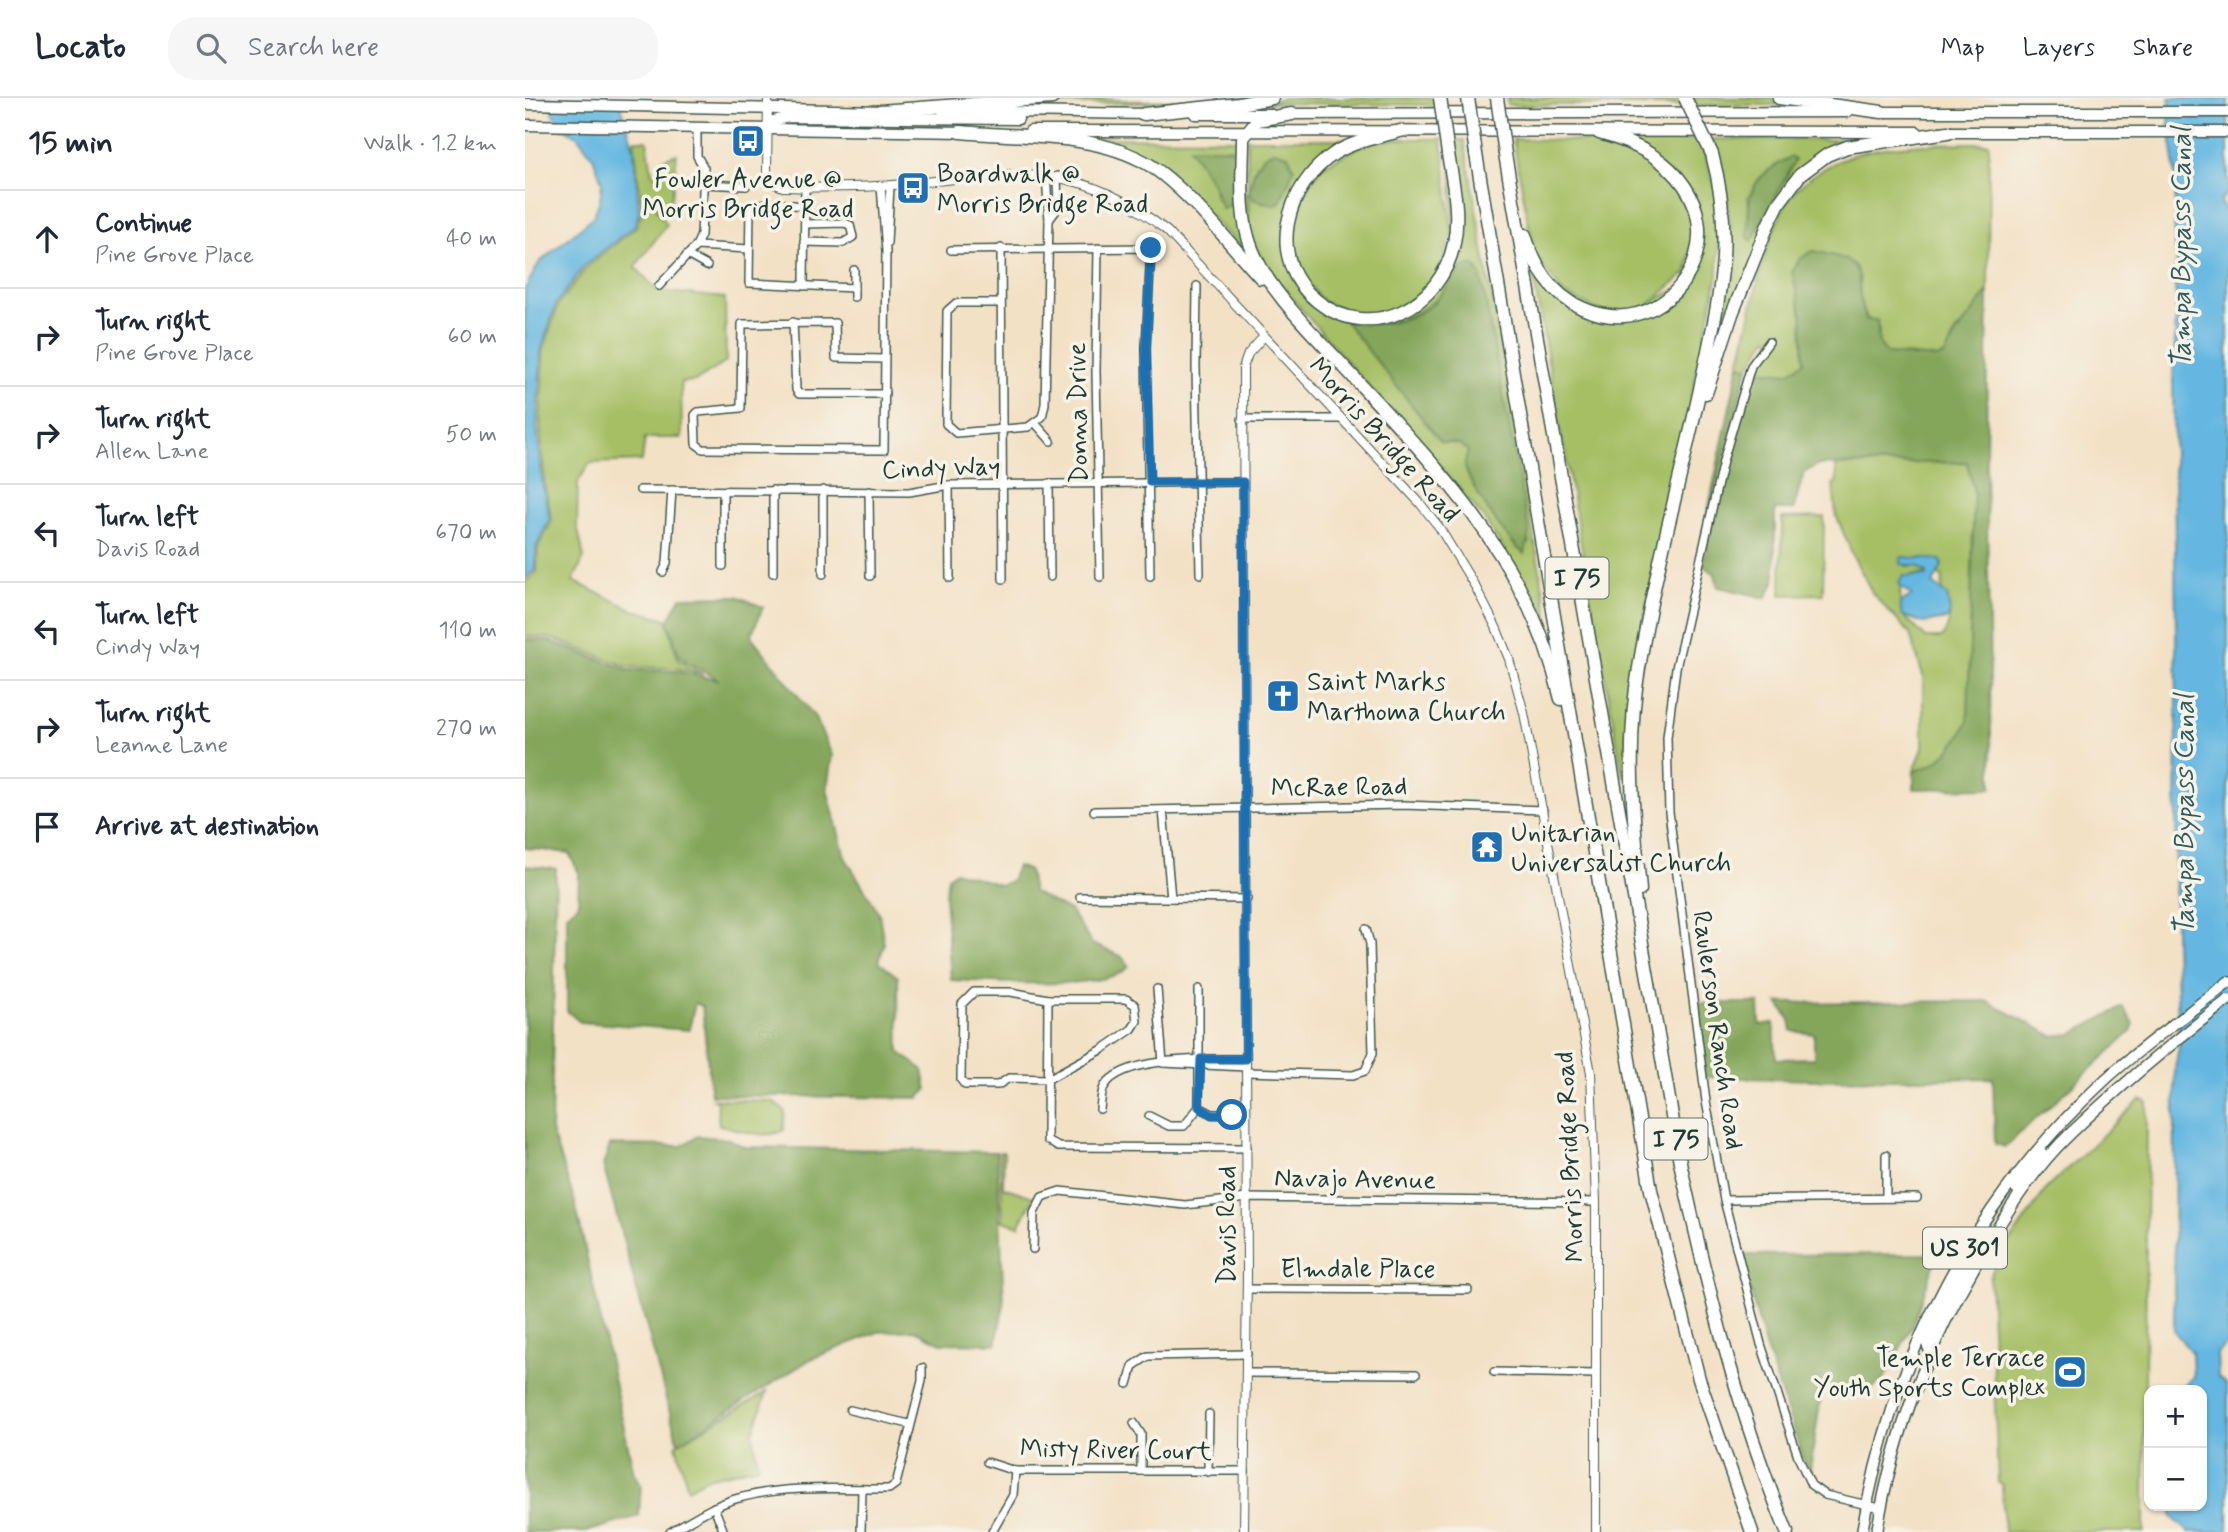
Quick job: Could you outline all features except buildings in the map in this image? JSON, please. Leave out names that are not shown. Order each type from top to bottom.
[{"type":"highway","points":[[880,111],[1052,98]]},
{"type":"highway","points":[[1143,114],[1253,103],[1272,98]]},
{"type":"highway","points":[[1400,131],[1362,141],[1336,153],[1305,180],[1290,207],[1286,239],[1292,268],[1309,294],[1334,312],[1362,319],[1392,316],[1417,304],[1438,284],[1450,259],[1456,231],[1440,98]]},
{"type":"highway","name":"I 75","points":[[1468,98],[1586,812],[1660,1233],[1707,1405],[1752,1532]]},
{"type":"highway","name":"I 75","points":[[1497,98],[1505,157],[1680,1162],[1712,1306],[1745,1416],[1787,1532]]},
{"type":"highway","points":[[1651,995],[1632,809],[1632,721],[1643,647],[1725,262],[1723,208],[1712,154],[1685,98]]},
{"type":"highway","points":[[1779,98],[1882,112]]},
{"type":"highway","points":[[1292,114],[1257,120],[1243,138],[1243,200],[1249,240],[1261,267],[1294,311]]},
{"type":"highway","points":[[960,132],[1097,145],[1122,151],[1150,165],[1180,191],[1294,311],[1451,485],[1477,516],[1507,563],[1529,607],[1551,663],[1586,812]]},
{"type":"highway","points":[[1687,450],[1732,314],[1768,225],[1788,188],[1812,164],[1839,149],[1948,132]]},
{"type":"highway","points":[[1505,157],[1529,248],[1547,281],[1568,301],[1588,311],[1617,316],[1646,311],[1669,298],[1691,270],[1700,232],[1696,208],[1685,184],[1656,156],[1633,144],[1599,133]]},
{"type":"main road","points":[[525,104],[768,104],[880,111],[1143,114],[2228,112]]},
{"type":"main road","points":[[767,130],[773,121],[789,117],[1071,119],[1087,113]]},
{"type":"main road","points":[[525,125],[960,132],[2228,132]]},
{"type":"main road","name":"US 301","points":[[1862,1532],[1883,1434],[1903,1375],[1933,1306],[1967,1243],[2008,1185],[2049,1136],[2148,1042],[2228,982]]},
{"type":"main road","name":"US 301","points":[[1877,1532],[1880,1508],[1903,1420],[1930,1352],[2009,1209],[2071,1133],[2147,1062],[2228,1000]]},
{"type":"main road","points":[[1994,1234],[1993,1220],[2047,1147],[2049,1136]]},
{"type":"main road","points":[[1930,1352],[1926,1342],[1972,1250],[1967,1243]]},
{"type":"street","name":"Morris Bridge Road","points":[[768,104],[767,173],[783,187],[886,186],[1000,174],[1046,175],[1099,189],[1146,215],[1167,231],[1419,502],[1459,558],[1504,649],[1516,683],[1543,810],[1591,1073],[1596,1202],[1596,1532]]},
{"type":"street","points":[[659,286],[696,246],[701,235],[704,168],[697,156],[697,129]]},
{"type":"street","points":[[999,303],[956,303],[947,311],[946,424],[956,433],[999,432],[1036,424],[1042,417],[1045,404],[1049,220],[1046,175]]},
{"type":"street","points":[[1049,220],[1058,208],[1056,176]]},
{"type":"street","points":[[703,184],[746,186]]},
{"type":"street","points":[[885,359],[836,358],[835,323],[742,324],[741,408],[698,412],[696,444],[703,449],[884,450],[885,394],[886,186]]},
{"type":"street","points":[[804,286],[805,188]]},
{"type":"street","points":[[805,206],[752,204],[749,283],[854,292],[854,270]]},
{"type":"street","points":[[804,242],[843,243],[853,237],[850,225],[844,223],[805,224]]},
{"type":"street","points":[[696,246],[749,248]]},
{"type":"street","name":"Donna Drive","points":[[1098,247],[1096,371],[1100,577]]},
{"type":"street","points":[[1001,248],[999,432],[1003,486],[1003,579]]},
{"type":"street","points":[[951,250],[1151,248],[1146,348],[1150,576]]},
{"type":"street","points":[[687,255],[707,266]]},
{"type":"street","points":[[1197,286],[1200,575]]},
{"type":"street","points":[[793,323],[796,390],[799,394],[885,394]]},
{"type":"street","name":"Davis Road","points":[[1244,1532],[1247,1373],[1247,899],[1243,368],[1248,354],[1264,336]]},
{"type":"street","name":"Raulerson Ranch Road","points":[[1769,342],[1751,366],[1723,461],[1676,668],[1666,751],[1669,812],[1696,1036],[1724,1200],[1761,1344],[1804,1472],[1811,1485],[1825,1495],[1880,1508]]},
{"type":"street","points":[[1243,419],[1341,419]]},
{"type":"street","points":[[1036,424],[1051,441]]},
{"type":"street","name":"Cindy Way","points":[[640,490],[909,492],[949,485],[1243,482]]},
{"type":"street","points":[[1049,483],[1050,577]]},
{"type":"street","points":[[949,485],[950,578]]},
{"type":"street","points":[[663,572],[667,563],[672,490]]},
{"type":"street","points":[[773,490],[773,573]]},
{"type":"street","points":[[823,490],[823,574]]},
{"type":"street","points":[[723,491],[723,566]]},
{"type":"street","points":[[869,491],[870,576]]},
{"type":"street","name":"McRae Road","points":[[1094,811],[1403,805],[1543,810]]},
{"type":"street","points":[[1163,810],[1171,898]]},
{"type":"street","points":[[1080,897],[1247,899]]},
{"type":"street","points":[[1100,1109],[1103,1088],[1115,1077],[1163,1063],[1201,1063],[1353,1075],[1365,1072],[1373,1053],[1370,944],[1366,929]]},
{"type":"street","points":[[1157,989],[1163,1063]]},
{"type":"street","points":[[1149,1116],[1169,1126],[1184,1126],[1199,1107],[1199,989]]},
{"type":"street","points":[[974,992],[1011,992],[1048,999],[1126,999],[1135,1005],[1137,1021],[1132,1029],[1104,1049],[1048,1079],[1009,1078],[998,1085],[965,1085],[961,1080],[961,1004],[974,992]]},
{"type":"street","points":[[1048,999],[1047,1140],[1058,1147],[1247,1148]]},
{"type":"street","points":[[1199,1107],[1212,1115],[1232,1115]]},
{"type":"street","points":[[1887,1155],[1887,1198]]},
{"type":"street","name":"Navajo Avenue","points":[[1033,1249],[1034,1213],[1042,1197],[1061,1191],[1185,1205],[1247,1198],[1596,1202]]},
{"type":"street","points":[[1724,1200],[1917,1198]]},
{"type":"street","name":"Elmdale Place","points":[[1247,1289],[1468,1290]]},
{"type":"street","points":[[1128,1384],[1133,1366],[1148,1356],[1247,1354]]},
{"type":"street","points":[[670,1532],[714,1507],[743,1497],[777,1491],[889,1489],[896,1484],[922,1381],[922,1368]]},
{"type":"street","points":[[1247,1373],[1416,1374]]},
{"type":"street","points":[[1494,1373],[1596,1374]]},
{"type":"street","points":[[851,1410],[909,1424]]},
{"type":"street","points":[[1208,1472],[1209,1414]]},
{"type":"street","points":[[1134,1423],[1141,1434],[1141,1471]]},
{"type":"street","name":"Misty River Court","points":[[987,1462],[1015,1471],[1245,1471]]},
{"type":"street","points":[[992,1532],[1013,1495],[1015,1471]]},
{"type":"street","points":[[862,1489],[862,1532]]},
{"type":"street","points":[[714,1507],[724,1532]]},
{"type":"green space","points":[[1081,98],[1142,101],[1261,98],[1227,102],[1053,104]]},
{"type":"green space","points":[[1283,98],[1436,98],[1437,105],[1265,103]]},
{"type":"green space","points":[[1507,98],[1679,98],[1684,105],[1508,105]]},
{"type":"green space","points":[[1692,98],[1771,98],[1790,105],[1696,105]]},
{"type":"green space","points":[[1095,138],[1237,139],[1255,262],[1172,178]],"holes":[[[1190,148],[1238,149],[1233,193],[1216,199],[1213,184]]]},
{"type":"green space","points":[[1637,138],[1700,139],[1719,200],[1718,275],[1631,679],[1623,777],[1531,265],[1547,285],[1618,318],[1684,286],[1699,208],[1634,142]]},
{"type":"green space","points":[[1247,139],[1352,139],[1299,183],[1287,261],[1335,315],[1403,315],[1455,251],[1450,140],[1464,140],[1555,656],[1504,550],[1483,517],[1266,269],[1249,232]],"holes":[[[1275,151],[1288,155],[1294,169],[1273,205],[1253,199],[1249,192],[1259,162]],[[1459,269],[1481,277],[1529,544],[1468,451],[1347,321],[1381,323],[1412,314],[1439,296]]]},
{"type":"green space","points":[[1442,139],[1452,234],[1437,278],[1400,310],[1358,315],[1324,302],[1295,267],[1290,217],[1320,168],[1367,142]]},
{"type":"green space","points":[[1513,139],[1618,142],[1677,178],[1697,221],[1686,273],[1644,308],[1604,312],[1564,294],[1534,255]]},
{"type":"green space","points":[[1712,139],[1855,140],[1791,181],[1717,347],[1726,293],[1730,243],[1721,166]],"holes":[[[1785,160],[1792,167],[1752,240],[1748,197],[1761,176]]]},
{"type":"green space","points":[[634,140],[647,140],[652,173],[657,176],[663,172],[663,159],[677,154],[672,197],[668,205],[657,204],[657,210],[667,224],[635,267],[658,291],[725,298],[726,362],[696,381],[681,382],[682,438],[645,438],[642,461],[590,463],[578,482],[577,525],[584,558],[573,581],[634,610],[667,619],[678,660],[703,674],[675,668],[628,667],[551,638],[525,636],[525,583],[537,572],[538,548],[552,520],[545,488],[540,428],[543,352],[558,305],[586,268],[636,227],[642,212]]},
{"type":"green space","points":[[1989,143],[1988,291],[1974,313],[1955,332],[1946,355],[1938,358],[1887,354],[1879,343],[1879,329],[1863,312],[1859,292],[1860,276],[1796,290],[1802,315],[1804,362],[1789,373],[1753,370],[1772,341],[1768,337],[1748,368],[1739,364],[1769,243],[1785,205],[1800,186],[1832,164],[1867,151],[1913,145]]},
{"type":"green space","points":[[1189,147],[1238,149],[1230,205],[1222,209],[1213,184]]},
{"type":"green space","points":[[1275,151],[1288,155],[1294,169],[1280,202],[1274,205],[1253,199],[1249,192],[1259,162]]},
{"type":"green space","points":[[1791,157],[1795,160],[1752,240],[1748,238],[1753,189],[1766,173]]},
{"type":"green space","points":[[1813,251],[1833,255],[1854,265],[1866,320],[1877,320],[1879,343],[1887,354],[1937,358],[1945,355],[1959,329],[1988,291],[1986,462],[1992,788],[1914,789],[1914,771],[1932,764],[1947,753],[1968,721],[1974,492],[1967,462],[1817,465],[1804,473],[1793,510],[1775,510],[1775,581],[1766,598],[1718,587],[1715,574],[1703,565],[1726,462],[1753,370],[1788,373],[1804,362],[1802,315],[1792,272],[1800,259]]},
{"type":"green space","points":[[1466,266],[1475,266],[1481,276],[1529,532],[1525,554],[1500,527],[1474,487],[1465,467],[1468,451],[1459,444],[1441,442],[1345,321],[1384,323],[1421,312],[1441,295],[1455,274]]},
{"type":"green space","points":[[1739,364],[1748,368],[1702,539]]},
{"type":"green space","points":[[1967,462],[1974,492],[1968,721],[1947,753],[1932,764],[1914,771],[1923,748],[1923,676],[1910,634],[1873,594],[1836,515],[1833,484],[1837,482],[1836,465]],"holes":[[[1904,557],[1942,563],[1938,576],[1943,577],[1942,591],[1947,595],[1949,623],[1942,638],[1926,638],[1901,613],[1900,586],[1907,576],[1927,574],[1917,566],[1906,566]]]},
{"type":"green space","points":[[1824,517],[1823,594],[1781,595],[1782,518]]},
{"type":"green space","points":[[737,596],[763,607],[751,636],[814,716],[832,755],[827,789],[845,857],[879,913],[884,944],[879,962],[898,977],[899,1052],[923,1070],[927,1090],[919,1098],[711,1095],[702,1006],[695,1003],[689,1030],[580,1022],[567,1011],[567,914],[578,905],[579,873],[569,853],[525,848],[525,639],[550,641],[628,670],[675,671],[719,680],[680,658],[668,622],[681,597]]},
{"type":"green space","points":[[525,866],[556,869],[551,1131],[575,1202],[634,1474],[641,1485],[639,1516],[586,1532],[525,1532]]},
{"type":"green space","points":[[1017,866],[1029,871],[1033,892],[1071,912],[1092,944],[1121,956],[1129,966],[1117,974],[1098,980],[1074,983],[951,980],[945,896],[948,877],[955,871],[1001,885],[1011,881]]},
{"type":"green space","points":[[1987,1001],[2053,1036],[2072,1034],[2123,1007],[2134,1024],[2131,1032],[2005,1147],[1995,1144],[1993,1078],[1815,1080],[1705,1077],[1695,1003],[1759,1003],[1760,1025],[1774,1023],[1776,1059],[1814,1058],[1814,1034],[1792,1031],[1790,1020],[1778,1003]]},
{"type":"green space","points":[[713,1099],[772,1101],[785,1111],[784,1130],[760,1134],[719,1125],[717,1102]]},
{"type":"green space","name":"Temple Terrace Youth Sports Complex","points":[[2141,1099],[2147,1102],[2144,1532],[2004,1532],[2002,1484],[1998,1483],[1990,1277],[1997,1260],[2047,1188]]},
{"type":"green space","points":[[698,1136],[729,1139],[744,1147],[997,1152],[1004,1304],[996,1344],[941,1343],[915,1330],[878,1332],[811,1359],[678,1443],[603,1165],[610,1145],[681,1146]]},
{"type":"green space","points":[[1000,1152],[1004,1152],[1003,1187],[1034,1197],[1019,1226],[1003,1221]]},
{"type":"green space","points":[[1939,1250],[1913,1324],[1884,1379],[1871,1389],[1822,1390],[1809,1476],[1764,1343],[1741,1255],[1930,1254]]},
{"type":"green space","points":[[767,1392],[753,1433],[758,1466],[707,1478],[688,1489],[676,1445]]},
{"type":"water","points":[[545,98],[619,99],[634,149],[639,213],[634,226],[584,266],[556,304],[541,351],[537,428],[543,488],[550,519],[536,547],[535,570],[525,579],[525,289],[539,263],[593,217],[600,200],[602,182],[593,157],[577,136],[561,127]]},
{"type":"water","name":"Tampa Bypass Canal","points":[[2170,98],[2228,98],[2228,192],[2220,202],[2227,213],[2228,273],[2228,1343],[2217,1353],[2218,1377],[2226,1384],[2228,1393],[2228,1529],[2224,1532],[2189,1532],[2172,1517],[2172,1511],[2207,1511],[2207,1385],[2185,1385],[2193,1377],[2192,1353],[2174,1331],[2175,1068],[2179,1047],[2175,943],[2177,711],[2173,380],[2177,302],[2174,281],[2177,258],[2174,248],[2176,177],[2169,125]]},
{"type":"water","points":[[1901,557],[1941,560],[1942,566],[1933,584],[1947,595],[1950,613],[1947,619],[1923,623],[1902,615],[1900,603],[1912,595],[1899,583],[1903,576],[1927,576],[1927,572],[1917,566],[1901,564]]},
{"type":"place","name":"Fowler Avenue @ Morris Bridge Road","points":[[748,141]]},
{"type":"place","name":"Boardwalk @ Morris Bridge Road","points":[[913,188]]},
{"type":"place","name":"Saint Marks Marthoma Church","points":[[1283,696]]},
{"type":"place","name":"Unitarian Universalist Church","points":[[1487,847]]},
{"type":"place","name":"Temple Terrace Youth Sports Complex","points":[[2070,1372]]},
{"type":"route","points":[[1151,248],[1146,348],[1150,482],[1243,482],[1246,1059],[1201,1059],[1199,1107],[1212,1115],[1232,1115]]}]
